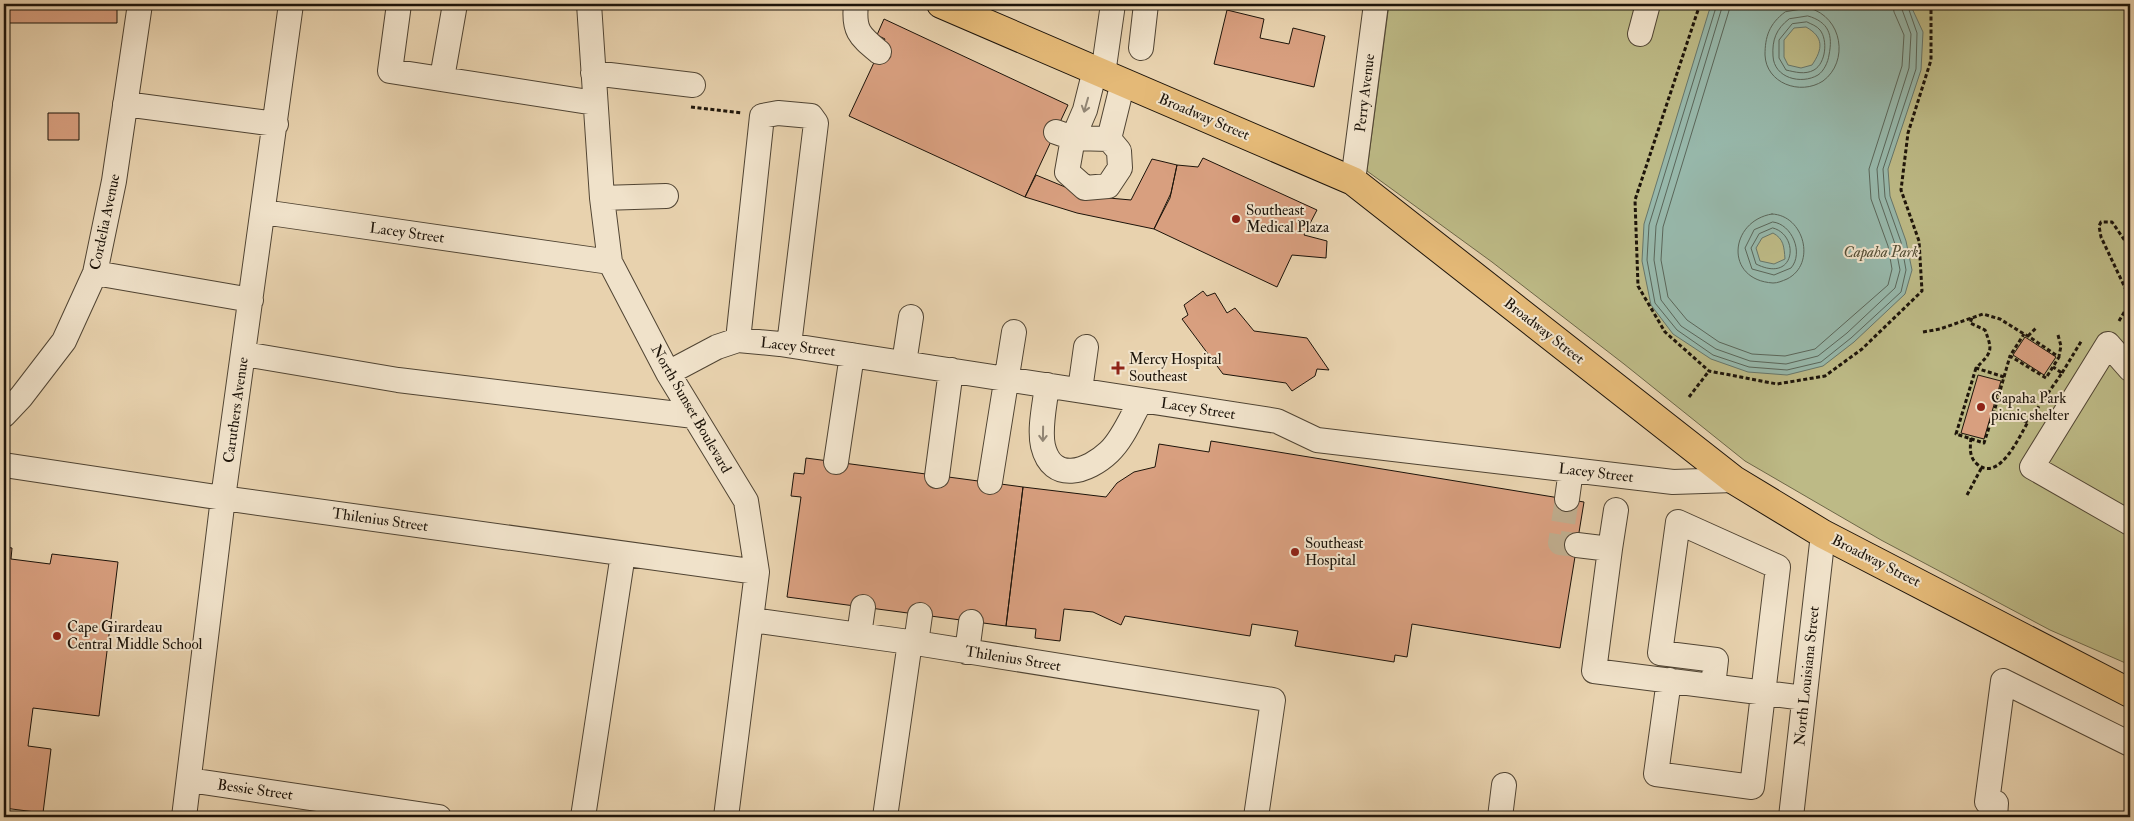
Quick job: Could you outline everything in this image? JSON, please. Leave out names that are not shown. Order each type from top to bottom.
[{"type":"main road","name":"Broadway Street","points":[[941,4],[1353,181],[1734,480],[1823,534],[2130,693]]},
{"type":"street","name":"Cordelia Avenue","points":[[4,415],[21,397],[64,341],[95,273],[114,181],[140,4]]},
{"type":"street","name":"Caruthers Avenue","points":[[184,817],[223,498],[276,124],[291,4]]},
{"type":"street","points":[[399,4],[390,71],[595,103]]},
{"type":"street","points":[[442,78],[455,4]]},
{"type":"street","name":"North Sunset Boulevard","points":[[589,4],[602,198],[610,262],[668,373],[746,501],[758,572],[726,817]]},
{"type":"street","points":[[856,4],[854,15],[860,36],[879,52]]},
{"type":"street","points":[[1107,75],[1085,110],[1065,135],[1067,172],[1085,188],[1108,186],[1120,168],[1119,151],[1109,139],[1107,75],[1113,4]]},
{"type":"street","points":[[1141,48],[1146,4]]},
{"type":"street","name":"Perry Avenue","points":[[1353,181],[1376,4]]},
{"type":"street","points":[[1640,34],[1648,4]]},
{"type":"street","points":[[593,73],[690,96]]},
{"type":"street","points":[[125,104],[276,124]]},
{"type":"street","points":[[738,340],[762,116],[778,113],[811,116],[816,123],[789,345]]},
{"type":"street","points":[[1065,135],[1109,139]]},
{"type":"street","points":[[602,198],[666,196]]},
{"type":"street","name":"Lacey Street","points":[[263,212],[610,262]]},
{"type":"street","points":[[95,273],[251,300]]},
{"type":"street","points":[[904,363],[911,317]]},
{"type":"street","points":[[990,482],[1014,332]]},
{"type":"street","name":"Lacey Street","points":[[668,373],[717,347],[738,340],[789,345],[1277,421],[1317,440],[1674,482],[1734,480]]},
{"type":"street","points":[[2130,368],[2108,344],[2032,467],[2130,523]]},
{"type":"street","points":[[1080,390],[1086,347]]},
{"type":"street","points":[[244,354],[398,380],[694,416]]},
{"type":"street","points":[[836,462],[852,355]]},
{"type":"street","points":[[937,476],[951,370]]},
{"type":"street","points":[[1047,385],[1042,434],[1049,462],[1059,470],[1072,472],[1091,464],[1109,452],[1141,400]]},
{"type":"street","name":"Thilenius Street","points":[[4,465],[223,498],[758,572]]},
{"type":"street","points":[[1567,499],[1571,470]]},
{"type":"street","points":[[1616,510],[1594,671],[1804,698]]},
{"type":"street","points":[[1669,680],[1656,774],[1752,787],[1765,693],[1778,567],[1678,522],[1660,653],[1716,660],[1713,686]]},
{"type":"street","name":"North Louisiana Street","points":[[1791,817],[1823,534]]},
{"type":"street","points":[[1576,552],[1609,557]]},
{"type":"street","points":[[583,817],[622,554]]},
{"type":"street","points":[[859,635],[863,607]]},
{"type":"street","points":[[885,817],[913,643],[920,615]]},
{"type":"street","name":"Thilenius Street","points":[[752,620],[913,643],[1273,700],[1256,817]]},
{"type":"street","points":[[966,652],[971,622]]},
{"type":"street","points":[[1995,817],[1996,803],[1987,802],[2004,681],[2130,744]]},
{"type":"street","name":"Bessie Street","points":[[189,780],[438,817]]},
{"type":"street","points":[[1500,817],[1504,785]]},
{"type":"path","points":[[1700,4],[1635,200],[1638,286],[1665,332],[1709,371],[1777,384],[1826,376],[1862,349],[1922,292],[1920,241],[1901,190],[1908,133],[1931,60],[1931,10],[1922,4]]},
{"type":"path","points":[[690,96],[762,116]]},
{"type":"path","points":[[2120,321],[2126,309],[2128,294],[2101,237],[2099,226],[2101,222],[2112,222],[2130,248]]},
{"type":"path","points":[[1923,332],[1940,329],[1983,314],[2000,319],[2059,357]]},
{"type":"path","points":[[1972,318],[1970,323],[1984,330],[1991,346],[1990,355],[1976,368],[1956,434],[1984,443],[2010,356],[2026,335],[2036,328]]},
{"type":"path","points":[[2010,356],[2046,378],[2059,357],[2061,346],[2058,335]]},
{"type":"path","points":[[1971,438],[1970,451],[1973,460],[1982,467],[1997,467],[2005,460],[2082,340]]},
{"type":"path","points":[[2053,367],[2062,373]]},
{"type":"path","points":[[1976,368],[2004,377]]},
{"type":"path","points":[[1689,398],[1709,371]]},
{"type":"path","points":[[1994,412],[2028,422]]},
{"type":"path","points":[[1967,495],[1982,467]]},
{"type":"green space","name":"Capaha Park","points":[[1389,4],[2130,4],[2130,665],[2050,630],[1881,540],[1745,461],[1492,262],[1367,171]]},
{"type":"water","points":[[1713,4],[1910,4],[1923,32],[1921,70],[1888,169],[1890,196],[1906,241],[1912,270],[1905,294],[1854,342],[1823,366],[1787,375],[1748,372],[1711,359],[1673,334],[1651,305],[1642,261],[1644,224],[1709,11]],"holes":[[[1806,27],[1819,39],[1820,49],[1818,54],[1812,65],[1801,68],[1788,65],[1784,57],[1784,40],[1794,28]],[[1773,233],[1777,235],[1784,247],[1785,259],[1774,264],[1760,261],[1756,248],[1762,238]]]},
{"type":"building","points":[[4,4],[117,4],[117,23],[4,23]]},
{"type":"building","points":[[1227,10],[1264,19],[1260,38],[1289,44],[1293,28],[1325,36],[1314,87],[1214,64]]},
{"type":"building","points":[[884,19],[1068,105],[1025,197],[849,116],[885,39],[877,35]]},
{"type":"building","points":[[48,113],[79,113],[79,140],[48,140]]},
{"type":"building","name":"Southeast Medical Plaza","points":[[1203,158],[1317,210],[1304,235],[1327,241],[1326,258],[1292,255],[1277,287],[1154,229],[1170,198],[1177,165],[1198,167]]},
{"type":"building","points":[[1152,159],[1177,165],[1171,193],[1154,229],[1077,213],[1025,197],[1036,175],[1087,196],[1131,200]]},
{"type":"building","points":[[1203,291],[1207,296],[1215,293],[1227,313],[1235,308],[1254,331],[1307,338],[1329,370],[1317,369],[1315,376],[1292,391],[1286,383],[1223,374],[1182,319],[1188,315],[1184,305]]},
{"type":"building","points":[[2025,337],[2056,357],[2044,375],[2013,355]]},
{"type":"building","name":"Capaha Park picnic shelter","points":[[1978,375],[2001,381],[1984,439],[1961,433]]},
{"type":"building","name":"Southeast Hospital","points":[[1211,441],[1584,502],[1560,648],[1412,624],[1407,657],[1395,655],[1394,662],[1295,646],[1298,631],[1252,624],[1250,636],[1125,616],[1121,625],[1093,612],[1064,609],[1060,641],[1035,638],[1036,629],[1006,626],[1023,487],[1106,497],[1117,483],[1134,472],[1155,467],[1159,444],[1209,452]]},
{"type":"building","points":[[806,458],[1023,487],[1006,626],[787,597],[801,497],[791,496],[794,473],[804,474]]},
{"type":"building","name":"Cape Girardeau Central Middle School","points":[[4,547],[12,548],[11,559],[50,564],[52,554],[118,562],[99,716],[33,708],[28,746],[51,749],[43,813],[4,808]]},
{"type":"tunnel","points":[[1567,499],[1560,543],[1577,545]]},
{"type":"place","name":"Southeast Medical Plaza","points":[[1236,219]]},
{"type":"place","name":"Mercy Hospital Southeast","points":[[1118,368]]},
{"type":"place","name":"Capaha Park picnic shelter","points":[[1981,407]]},
{"type":"place","name":"Southeast Hospital","points":[[1295,552]]},
{"type":"place","name":"Cape Girardeau Central Middle School","points":[[57,636]]}]
